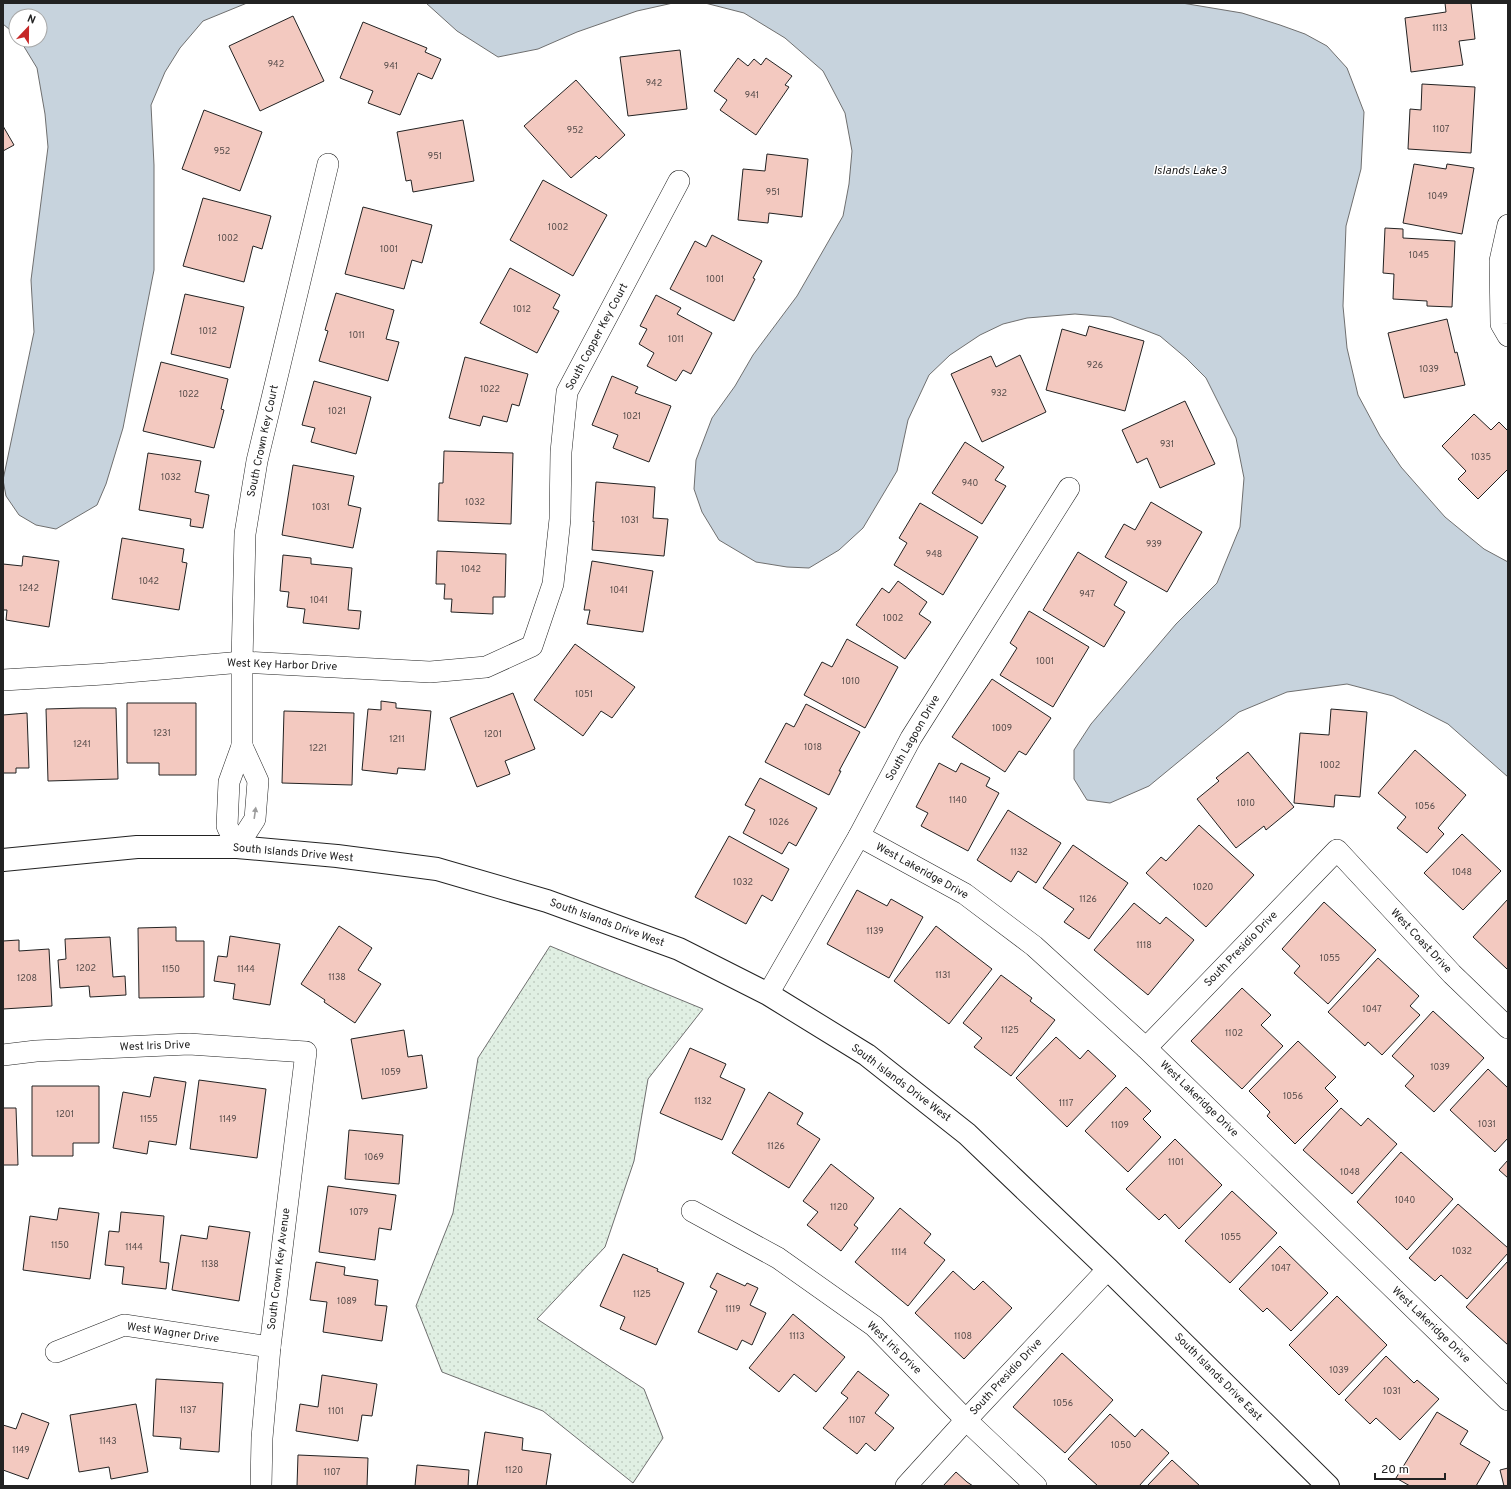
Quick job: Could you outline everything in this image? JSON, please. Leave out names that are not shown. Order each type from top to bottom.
[{"type":"street","name":"South Crown Key Court","points":[[237,847],[227,826],[229,782],[242,746],[245,534],[257,461],[328,164]]},
{"type":"street","name":"South Copper Key Court","points":[[532,646],[553,584],[560,519],[561,452],[567,392],[680,181]]},
{"type":"street","points":[[1508,225],[1500,261],[1501,324],[1508,336]]},
{"type":"street","name":"South Lagoon Drive","points":[[768,994],[859,836],[911,738],[1069,488]]},
{"type":"street","name":"West Key Harbor Drive","points":[[3,680],[104,674],[242,662],[430,672],[486,667],[532,646]]},
{"type":"street","name":"South Crown Key Court","points":[[237,847],[255,819],[258,781],[242,746]]},
{"type":"street","name":"West Lakeridge Drive","points":[[859,836],[965,894],[1034,946],[1146,1048],[1508,1400]]},
{"type":"street","name":"South Islands Drive West","points":[[3,860],[137,846],[237,847],[338,856],[437,869],[548,901],[679,948],[768,994],[867,1055],[967,1134],[1108,1269]]},
{"type":"street","name":"South Presidio Drive","points":[[1146,1048],[1337,850]]},
{"type":"street","name":"West Coast Drive","points":[[1337,850],[1452,974],[1508,1028]]},
{"type":"street","name":"West Iris Drive","points":[[3,1055],[36,1051],[189,1044],[306,1052]]},
{"type":"street","name":"South Crown Key Avenue","points":[[261,1486],[262,1438],[270,1347],[306,1052]]},
{"type":"street","name":"West Iris Drive","points":[[692,1211],[778,1258],[874,1326],[966,1420],[1036,1486]]},
{"type":"street","name":"South Presidio Drive","points":[[906,1486],[1108,1269]]},
{"type":"street","name":"South Islands Drive East","points":[[1108,1269],[1328,1486]]},
{"type":"street","name":"West Wagner Drive","points":[[56,1352],[124,1326],[270,1347]]},
{"type":"green space","points":[[550,946],[703,1009],[648,1079],[634,1161],[605,1247],[537,1319],[644,1389],[663,1438],[633,1483],[543,1411],[442,1372],[416,1306],[453,1213],[478,1058]]},
{"type":"water","points":[[3,3],[247,3],[203,21],[180,48],[165,72],[151,105],[154,165],[154,270],[123,428],[106,484],[97,505],[56,529],[36,525],[19,515],[6,496],[3,480],[34,332],[31,280],[48,147],[45,114],[37,68],[25,48],[48,48],[48,8],[8,8],[8,28],[3,24]]},
{"type":"water","points":[[426,3],[673,3],[637,11],[577,32],[538,49],[498,57],[457,31]]},
{"type":"water","name":"Islands Lake 3","points":[[705,3],[1182,3],[1242,13],[1305,34],[1327,46],[1347,68],[1364,112],[1361,169],[1346,226],[1343,306],[1347,348],[1358,395],[1380,436],[1401,467],[1445,517],[1484,549],[1508,562],[1508,777],[1448,724],[1393,696],[1347,684],[1287,692],[1239,712],[1149,786],[1110,803],[1087,800],[1074,779],[1074,750],[1091,724],[1176,624],[1217,583],[1240,527],[1244,478],[1236,438],[1206,378],[1186,358],[1160,336],[1111,317],[1075,314],[1027,318],[1003,324],[980,335],[950,355],[929,375],[908,420],[897,471],[863,528],[839,550],[809,568],[787,567],[756,562],[719,540],[702,512],[694,489],[696,460],[712,418],[735,386],[753,355],[797,296],[843,216],[849,184],[852,151],[845,113],[823,71],[785,38],[744,13]]},
{"type":"building","points":[[1445,3],[1471,3],[1475,39],[1459,41],[1463,65],[1411,72],[1405,18],[1446,12]]},
{"type":"building","points":[[293,16],[324,81],[260,111],[229,46]]},
{"type":"building","points":[[363,22],[427,48],[425,52],[441,59],[432,79],[418,73],[400,115],[368,103],[373,91],[340,78]]},
{"type":"building","points":[[680,50],[687,109],[628,116],[620,57]]},
{"type":"building","points":[[738,58],[748,66],[754,59],[761,65],[766,58],[792,76],[785,85],[789,87],[756,135],[720,110],[727,100],[714,91]]},
{"type":"building","points":[[576,80],[625,135],[599,159],[596,156],[571,178],[524,126]]},
{"type":"building","points":[[1422,84],[1475,87],[1471,153],[1408,149],[1410,109],[1421,110]]},
{"type":"building","points":[[204,110],[262,132],[240,191],[182,169]]},
{"type":"building","points":[[463,120],[474,181],[413,192],[411,180],[406,181],[397,132]]},
{"type":"building","points":[[3,126],[14,145],[3,151]]},
{"type":"building","points":[[767,154],[808,159],[802,217],[769,213],[768,223],[738,220],[743,169],[765,171]]},
{"type":"building","points":[[1414,164],[1446,169],[1447,164],[1474,168],[1462,234],[1403,223]]},
{"type":"building","points":[[543,180],[607,215],[573,276],[510,240]]},
{"type":"building","points":[[203,198],[271,216],[262,249],[253,246],[244,282],[183,266]]},
{"type":"building","points":[[363,207],[432,225],[422,263],[412,260],[404,289],[345,274]]},
{"type":"building","points":[[1385,228],[1403,229],[1403,238],[1455,241],[1452,307],[1427,306],[1427,301],[1393,299],[1394,274],[1383,273]]},
{"type":"building","points":[[712,235],[762,261],[753,278],[755,279],[734,321],[670,289],[695,241],[706,247]]},
{"type":"building","points":[[510,268],[560,295],[553,308],[559,311],[537,353],[480,323]]},
{"type":"building","points":[[336,293],[394,310],[386,339],[399,342],[388,381],[319,361],[328,331],[325,330]]},
{"type":"building","points":[[185,294],[244,307],[230,368],[171,354]]},
{"type":"building","points":[[656,295],[681,308],[677,314],[712,333],[691,374],[683,370],[676,381],[647,366],[654,353],[639,344],[647,329],[640,326]]},
{"type":"building","points":[[1447,319],[1455,353],[1457,352],[1465,385],[1404,398],[1388,333]]},
{"type":"building","points":[[1089,326],[1144,341],[1125,411],[1046,390],[1062,329],[1086,336]]},
{"type":"building","points":[[1020,355],[1046,412],[982,442],[951,374],[991,356],[996,367]]},
{"type":"building","points":[[465,357],[528,374],[519,406],[512,404],[507,422],[483,416],[480,426],[449,418]]},
{"type":"building","points":[[161,362],[228,379],[221,409],[224,410],[214,448],[143,431]]},
{"type":"building","points":[[612,376],[638,387],[635,393],[671,406],[649,462],[613,448],[618,435],[592,425]]},
{"type":"building","points":[[314,381],[371,397],[356,454],[311,442],[315,428],[302,425]]},
{"type":"building","points":[[1185,401],[1215,464],[1160,488],[1147,458],[1137,463],[1122,430]]},
{"type":"building","points":[[1474,414],[1491,430],[1499,422],[1508,431],[1508,469],[1478,499],[1458,479],[1466,471],[1442,446]]},
{"type":"building","points":[[965,442],[1004,467],[995,480],[1006,486],[982,524],[932,493]]},
{"type":"building","points":[[444,451],[513,453],[511,524],[438,521],[439,483],[443,483]]},
{"type":"building","points":[[148,453],[201,461],[195,492],[209,495],[203,528],[190,526],[191,519],[139,510]]},
{"type":"building","points":[[293,465],[354,476],[348,505],[361,508],[353,548],[282,535]]},
{"type":"building","points":[[596,482],[655,487],[653,518],[668,519],[664,556],[592,550]]},
{"type":"building","points":[[1151,502],[1202,532],[1167,592],[1105,557],[1124,524],[1135,530]]},
{"type":"building","points":[[920,503],[978,537],[943,595],[894,565],[907,543],[899,538]]},
{"type":"building","points":[[122,538],[184,549],[182,562],[187,563],[179,610],[112,599]]},
{"type":"building","points":[[437,551],[506,554],[505,597],[493,597],[493,614],[451,612],[452,599],[444,599],[445,584],[436,584]]},
{"type":"building","points":[[1078,552],[1127,582],[1114,605],[1125,612],[1104,647],[1043,610]]},
{"type":"building","points":[[283,555],[311,558],[311,564],[352,568],[348,610],[361,611],[359,629],[303,623],[305,609],[287,607],[289,592],[280,591]]},
{"type":"building","points":[[23,556],[59,561],[49,627],[6,620],[7,610],[3,610],[3,564],[22,566]]},
{"type":"building","points":[[592,561],[653,571],[643,632],[587,624],[590,610],[584,610]]},
{"type":"building","points":[[898,581],[927,602],[919,614],[931,622],[905,659],[856,625],[882,588],[889,593]]},
{"type":"building","points":[[1029,611],[1089,647],[1053,707],[1000,675],[1017,648],[1010,643]]},
{"type":"building","points":[[847,639],[898,667],[865,728],[804,695],[822,662],[832,667]]},
{"type":"building","points":[[575,644],[635,687],[612,718],[601,711],[583,736],[534,700]]},
{"type":"building","points":[[992,679],[1051,718],[1026,755],[1019,751],[1005,772],[952,737]]},
{"type":"building","points":[[513,693],[535,749],[505,761],[510,774],[477,787],[450,718]]},
{"type":"building","points":[[381,701],[396,703],[396,708],[431,711],[425,770],[398,768],[397,774],[362,770],[368,709],[381,710]]},
{"type":"building","points":[[127,703],[196,703],[196,775],[159,775],[159,763],[127,763]]},
{"type":"building","points":[[806,704],[860,732],[839,771],[841,771],[829,795],[765,762],[786,723],[794,727]]},
{"type":"building","points":[[116,708],[118,779],[48,781],[46,709]]},
{"type":"building","points":[[1331,709],[1367,712],[1360,797],[1335,795],[1334,807],[1294,803],[1300,733],[1329,735]]},
{"type":"building","points":[[284,711],[354,713],[352,785],[282,783]]},
{"type":"building","points":[[27,713],[29,768],[16,768],[16,773],[3,773],[3,715]]},
{"type":"building","points":[[1415,750],[1466,795],[1438,828],[1444,834],[1427,853],[1397,828],[1406,817],[1378,793]]},
{"type":"building","points":[[1248,752],[1294,807],[1266,830],[1264,826],[1236,848],[1197,799],[1219,781],[1216,778]]},
{"type":"building","points":[[939,763],[956,772],[961,763],[990,778],[986,786],[999,793],[968,851],[921,826],[928,813],[916,807]]},
{"type":"building","points":[[760,778],[817,808],[796,846],[789,842],[782,854],[743,833],[755,810],[745,805]]},
{"type":"building","points":[[1008,810],[1061,843],[1036,883],[1018,871],[1011,882],[977,860]]},
{"type":"building","points":[[1199,825],[1254,875],[1206,927],[1146,873],[1161,857],[1166,861]]},
{"type":"building","points":[[1462,834],[1501,871],[1463,910],[1424,873]]},
{"type":"building","points":[[729,836],[789,869],[772,901],[762,895],[746,924],[695,897]]},
{"type":"building","points":[[1073,845],[1128,883],[1089,939],[1064,922],[1074,909],[1043,888]]},
{"type":"building","points":[[857,890],[887,906],[891,899],[923,917],[889,978],[827,944]]},
{"type":"building","points":[[1508,899],[1508,968],[1507,969],[1473,937]]},
{"type":"building","points":[[1324,902],[1376,950],[1328,1004],[1294,973],[1300,966],[1282,949]]},
{"type":"building","points":[[1134,903],[1160,924],[1166,917],[1194,940],[1148,995],[1094,950]]},
{"type":"building","points":[[339,926],[372,948],[358,970],[381,984],[355,1023],[301,984]]},
{"type":"building","points":[[936,926],[992,969],[949,1024],[894,981]]},
{"type":"building","points":[[176,927],[176,941],[204,941],[204,997],[139,998],[138,928]]},
{"type":"building","points":[[230,936],[280,944],[270,1005],[233,999],[235,984],[214,981],[218,956],[227,957]]},
{"type":"building","points":[[110,937],[113,977],[125,976],[126,995],[90,997],[89,986],[60,988],[58,960],[66,959],[65,939]]},
{"type":"building","points":[[19,940],[19,951],[49,949],[52,1006],[3,1009],[3,941]]},
{"type":"building","points":[[1378,958],[1419,996],[1410,1006],[1420,1015],[1382,1055],[1368,1042],[1365,1046],[1328,1012]]},
{"type":"building","points":[[1001,975],[1032,998],[1030,1001],[1055,1020],[1011,1076],[974,1047],[982,1038],[963,1023]]},
{"type":"building","points":[[1242,988],[1271,1015],[1261,1025],[1283,1046],[1242,1089],[1191,1041]]},
{"type":"building","points":[[1433,1011],[1484,1058],[1434,1112],[1405,1086],[1414,1076],[1392,1056]]},
{"type":"building","points":[[404,1030],[408,1057],[422,1055],[427,1088],[362,1099],[351,1039]]},
{"type":"building","points":[[1056,1037],[1080,1059],[1088,1050],[1116,1076],[1067,1127],[1016,1078]]},
{"type":"building","points":[[1298,1041],[1336,1077],[1325,1088],[1338,1101],[1295,1144],[1267,1116],[1270,1112],[1249,1091]]},
{"type":"building","points":[[690,1048],[726,1064],[720,1077],[745,1089],[722,1140],[660,1113]]},
{"type":"building","points":[[1488,1069],[1508,1088],[1508,1138],[1495,1152],[1450,1110]]},
{"type":"building","points":[[154,1077],[186,1082],[176,1145],[149,1141],[147,1154],[113,1148],[123,1092],[150,1097]]},
{"type":"building","points":[[199,1080],[266,1089],[257,1158],[190,1149]]},
{"type":"building","points":[[32,1086],[99,1086],[99,1143],[73,1143],[73,1156],[32,1156]]},
{"type":"building","points":[[1126,1087],[1151,1111],[1143,1119],[1161,1137],[1128,1172],[1085,1131]]},
{"type":"building","points":[[769,1092],[803,1113],[797,1124],[820,1139],[789,1188],[732,1153]]},
{"type":"building","points":[[3,1108],[16,1108],[18,1165],[3,1165]]},
{"type":"building","points":[[1341,1108],[1361,1126],[1368,1118],[1397,1144],[1352,1194],[1303,1150]]},
{"type":"building","points":[[349,1130],[403,1135],[399,1184],[345,1179]]},
{"type":"building","points":[[1175,1139],[1222,1185],[1179,1229],[1165,1214],[1159,1220],[1126,1189]]},
{"type":"building","points":[[1401,1152],[1453,1199],[1407,1250],[1357,1202]]},
{"type":"building","points":[[1508,1160],[1508,1178],[1499,1170]]},
{"type":"building","points":[[831,1164],[874,1198],[854,1225],[858,1228],[841,1251],[807,1225],[818,1212],[803,1201]]},
{"type":"building","points":[[328,1186],[396,1195],[391,1230],[379,1228],[375,1260],[319,1252]]},
{"type":"building","points":[[1232,1191],[1277,1233],[1230,1283],[1185,1241]]},
{"type":"building","points":[[1458,1204],[1508,1248],[1508,1253],[1467,1299],[1441,1275],[1435,1281],[1409,1258]]},
{"type":"building","points":[[59,1208],[99,1213],[90,1279],[23,1270],[30,1216],[57,1220]]},
{"type":"building","points":[[900,1208],[931,1234],[924,1243],[945,1260],[908,1306],[855,1262]]},
{"type":"building","points":[[121,1212],[164,1216],[160,1262],[169,1263],[166,1289],[122,1284],[124,1267],[105,1265],[109,1231],[119,1232]]},
{"type":"building","points":[[209,1226],[250,1232],[239,1301],[172,1290],[181,1235],[207,1239]]},
{"type":"building","points":[[1280,1246],[1328,1293],[1291,1331],[1267,1308],[1263,1312],[1239,1289]]},
{"type":"building","points":[[623,1254],[658,1269],[657,1271],[684,1283],[656,1345],[620,1329],[625,1317],[600,1306]]},
{"type":"building","points":[[1508,1261],[1508,1345],[1466,1307]]},
{"type":"building","points":[[316,1262],[345,1267],[344,1275],[378,1280],[375,1305],[387,1306],[382,1341],[323,1332],[327,1302],[310,1300]]},
{"type":"building","points":[[953,1271],[974,1290],[983,1281],[1012,1308],[964,1359],[915,1313]]},
{"type":"building","points":[[717,1273],[745,1286],[747,1283],[758,1288],[750,1305],[766,1313],[752,1345],[742,1340],[737,1350],[698,1332],[717,1291],[710,1287]]},
{"type":"building","points":[[1337,1296],[1387,1345],[1339,1395],[1289,1345]]},
{"type":"building","points":[[793,1314],[845,1357],[816,1392],[794,1374],[779,1392],[749,1368]]},
{"type":"building","points":[[1062,1353],[1113,1400],[1065,1453],[1013,1407]]},
{"type":"building","points":[[1386,1356],[1414,1383],[1417,1380],[1439,1399],[1400,1440],[1376,1418],[1370,1424],[1345,1400]]},
{"type":"building","points":[[858,1371],[889,1395],[875,1413],[894,1428],[875,1451],[866,1443],[857,1454],[823,1428],[848,1398],[841,1393]]},
{"type":"building","points":[[322,1375],[377,1384],[372,1416],[362,1415],[358,1441],[296,1431],[300,1404],[318,1407]]},
{"type":"building","points":[[156,1379],[223,1383],[219,1452],[180,1449],[181,1438],[153,1436]]},
{"type":"building","points":[[136,1404],[148,1472],[111,1479],[109,1467],[79,1472],[70,1415]]},
{"type":"building","points":[[1437,1412],[1468,1431],[1460,1444],[1490,1462],[1476,1486],[1410,1486],[1396,1478]]},
{"type":"building","points":[[22,1413],[49,1423],[28,1479],[3,1470],[3,1425],[16,1429]]},
{"type":"building","points":[[1110,1414],[1135,1437],[1142,1429],[1169,1453],[1139,1486],[1098,1486],[1068,1459]]},
{"type":"building","points":[[485,1432],[523,1438],[522,1450],[551,1454],[546,1486],[477,1486]]},
{"type":"building","points":[[298,1455],[368,1458],[367,1486],[297,1486]]},
{"type":"building","points":[[1172,1460],[1200,1486],[1147,1486]]},
{"type":"building","points":[[417,1465],[469,1470],[468,1486],[415,1486]]},
{"type":"building","points":[[1508,1468],[1508,1486],[1504,1486],[1500,1470]]},
{"type":"building","points":[[956,1472],[967,1482],[973,1486],[943,1486]]}]
